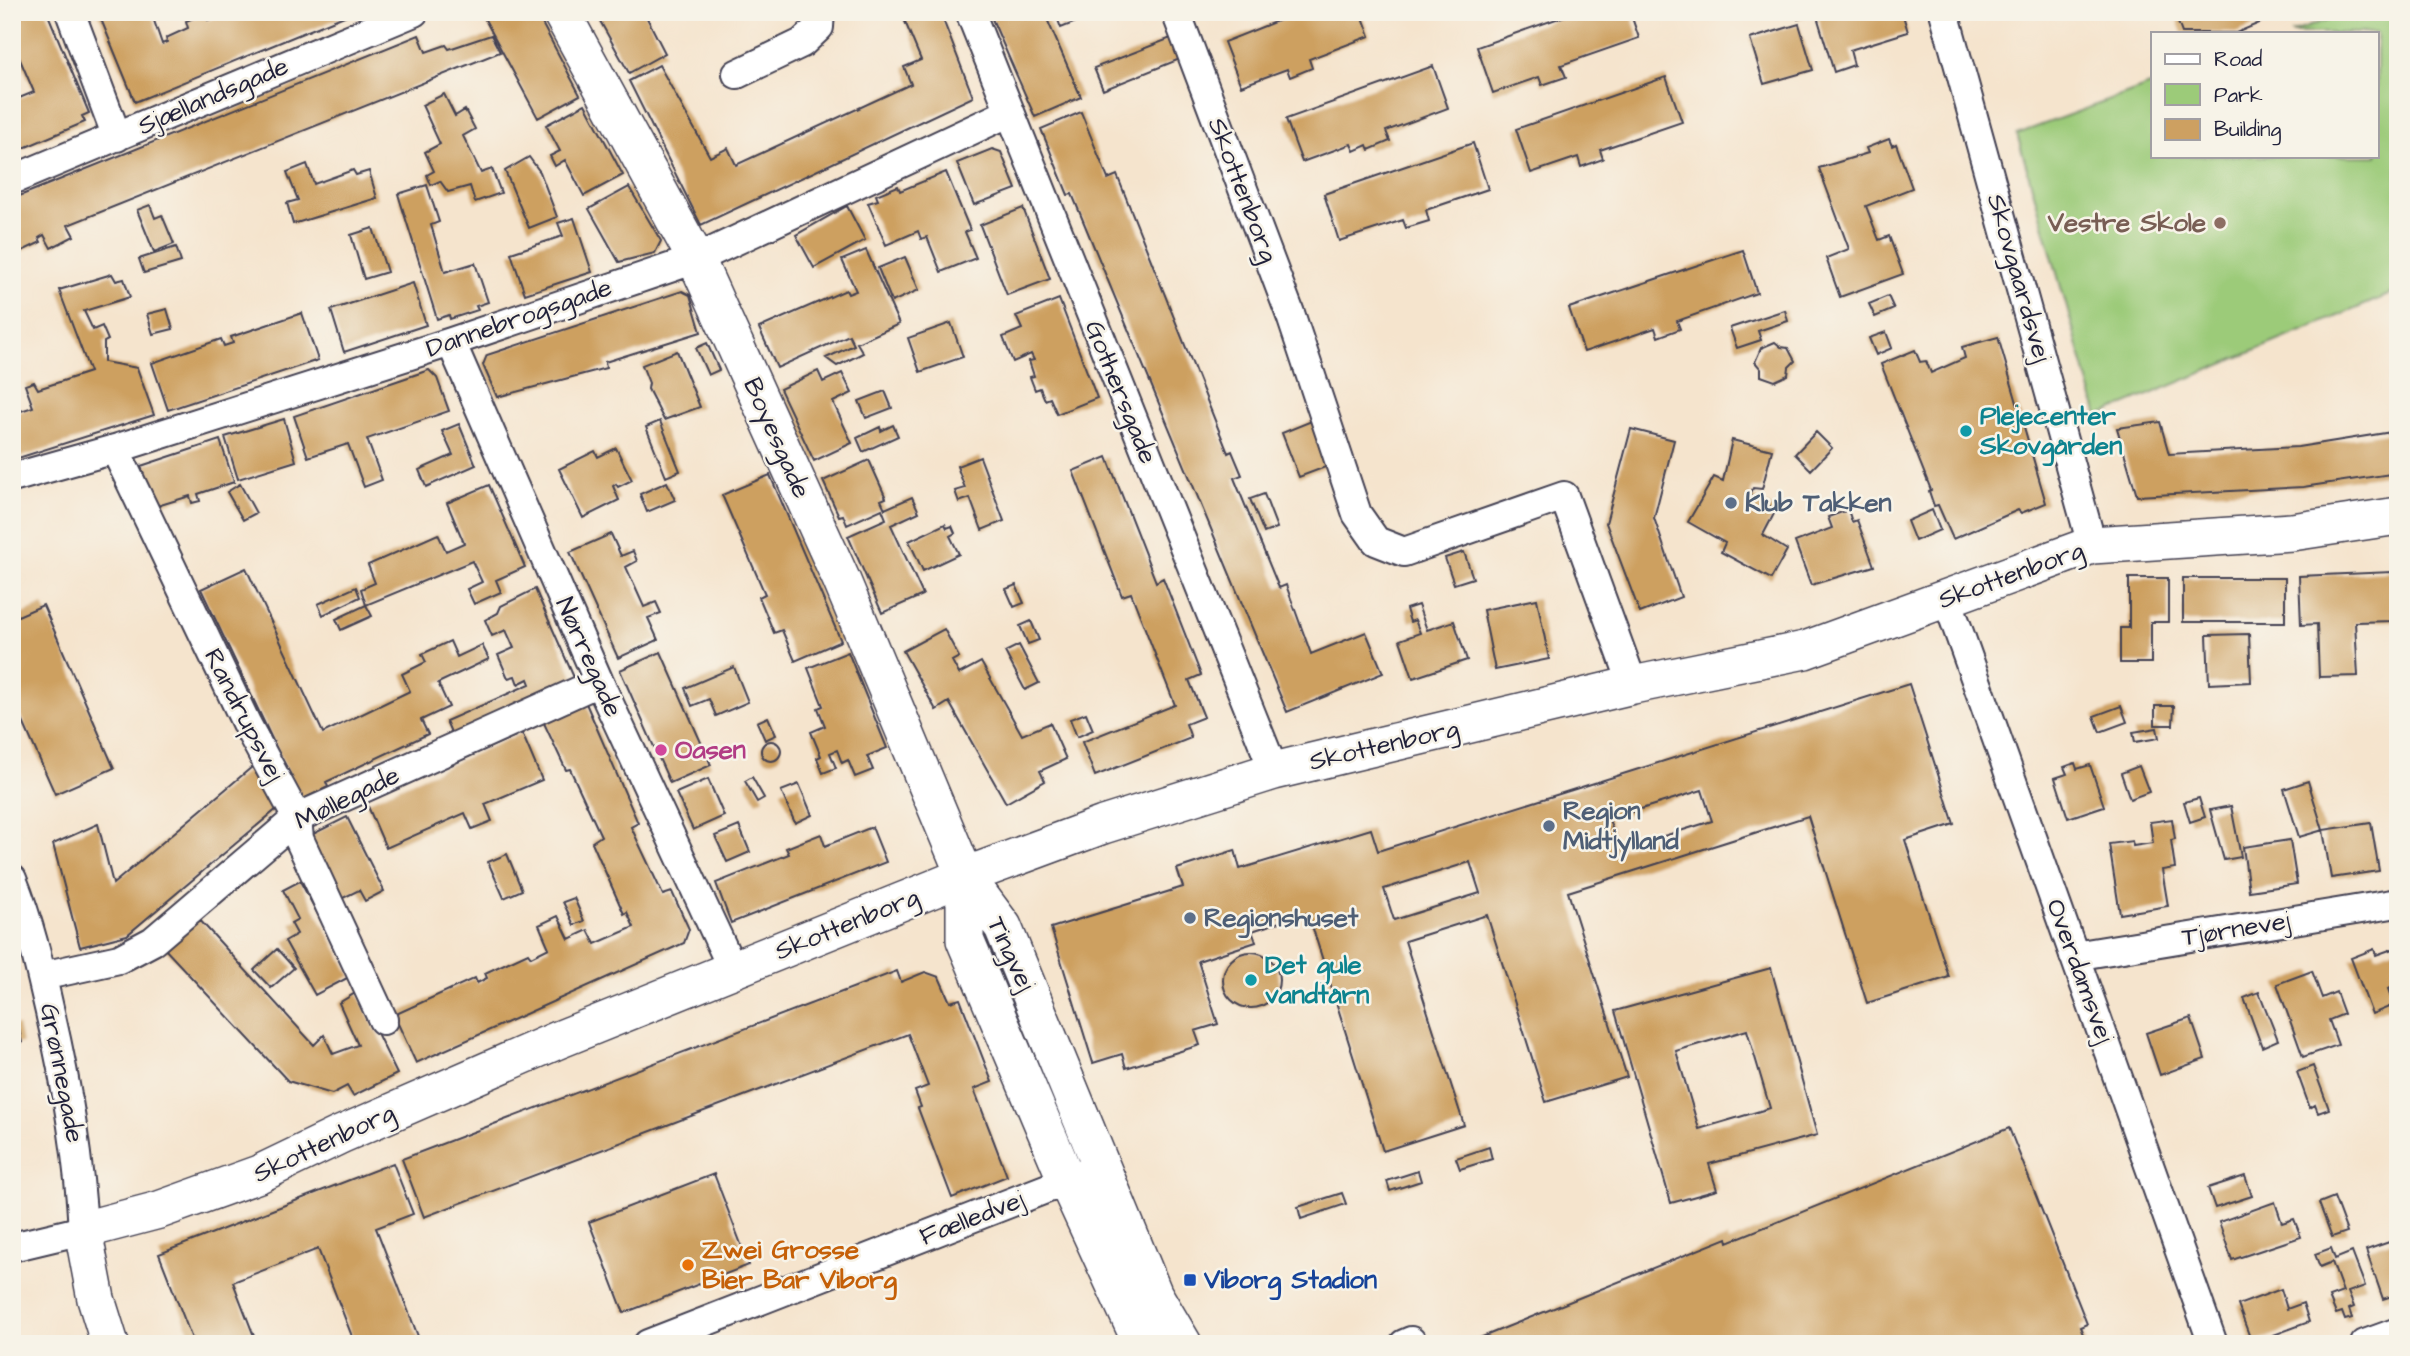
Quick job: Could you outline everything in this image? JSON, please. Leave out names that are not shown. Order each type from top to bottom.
[{"type":"street","points":[[70,12],[117,137]]},
{"type":"street","name":"Sjællandsgade","points":[[12,180],[414,12]]},
{"type":"street","name":"Boyesgade","points":[[561,12],[696,259],[841,579],[965,876]]},
{"type":"street","points":[[737,74],[802,43],[819,27],[820,12]]},
{"type":"street","name":"Gothersgade","points":[[970,12],[1008,113],[1274,771]]},
{"type":"street","name":"Skottenborg","points":[[1176,12],[1291,316],[1357,514],[1376,541],[1404,552],[1564,496],[1633,685]]},
{"type":"street","name":"Skovgaardsvej","points":[[1944,12],[2092,545]]},
{"type":"street","name":"Dannebrogsgade","points":[[12,478],[116,449],[451,342],[696,259],[1008,113]]},
{"type":"street","name":"Nørregade","points":[[451,342],[599,682],[733,970]]},
{"type":"street","name":"Randrupsvej","points":[[116,449],[247,725],[297,818],[299,838],[383,1020]]},
{"type":"street","name":"Skottenborg","points":[[83,1230],[159,1210],[259,1174],[418,1099],[965,876],[1103,825],[1274,771],[1633,685],[1805,650],[2092,545],[2292,532],[2398,516]]},
{"type":"street","name":"Overdamsvej","points":[[1947,599],[2213,1344]]},
{"type":"street","name":"Møllegade","points":[[42,976],[119,959],[153,942],[297,818],[599,682]]},
{"type":"street","name":"Tingvej","points":[[965,876],[965,940],[1083,1174],[1183,1344]]},
{"type":"street","name":"Grønnegade","points":[[12,879],[29,920],[42,976],[80,1166],[83,1230]]},
{"type":"street","name":"Tjørnevej","points":[[2074,956],[2398,903]]},
{"type":"street","name":"Tingvej","points":[[1083,1174],[1142,1344]]},
{"type":"street","name":"Fælledvej","points":[[648,1344],[691,1336],[1083,1174]]},
{"type":"street","points":[[12,1247],[83,1230],[96,1298],[110,1344]]},
{"type":"street","points":[[2365,1344],[2398,1332]]},
{"type":"green space","name":"Vestre Skole","points":[[2348,12],[2398,12],[2398,291],[2098,416],[2017,134],[2151,85],[2151,158],[2378,158],[2378,32],[2294,32]]},
{"type":"building","points":[[12,12],[47,12],[89,113],[82,116],[85,122],[12,153],[12,101],[34,92],[12,41]]},
{"type":"building","points":[[98,12],[151,12],[162,44],[167,42],[166,38],[188,28],[186,21],[203,14],[208,20],[228,12],[354,12],[135,102]]},
{"type":"building","points":[[481,12],[536,12],[580,95],[538,118]]},
{"type":"building","points":[[595,12],[644,12],[665,53],[629,73]]},
{"type":"building","points":[[901,12],[940,12],[973,97],[701,225],[629,81],[659,65],[710,157],[728,148],[736,165],[911,84],[904,67],[921,60]]},
{"type":"building","points":[[989,12],[1044,12],[1081,97],[1035,117]]},
{"type":"building","points":[[1055,12],[1101,12],[1061,28]]},
{"type":"building","points":[[1300,12],[1361,12],[1370,36],[1309,59],[1312,68],[1290,77],[1287,69],[1241,86],[1224,42]]},
{"type":"building","points":[[1576,12],[1630,12],[1639,38],[1561,65],[1566,77],[1542,85],[1539,77],[1493,93],[1477,47]]},
{"type":"building","points":[[1796,12],[1902,12],[1908,32],[1850,50],[1854,65],[1834,72],[1816,13],[1798,19]]},
{"type":"building","points":[[2174,12],[2266,12],[2269,19],[2238,32],[2182,32]]},
{"type":"building","points":[[1799,24],[1813,70],[1764,84],[1750,39]]},
{"type":"building","points":[[419,35],[426,52],[446,45],[449,49],[491,35],[500,52],[68,225],[74,236],[51,248],[44,235],[39,238],[41,242],[12,256],[12,199]]},
{"type":"building","points":[[1171,38],[1180,59],[1103,90],[1094,68]]},
{"type":"building","points":[[1433,66],[1448,108],[1386,131],[1390,141],[1369,150],[1367,145],[1354,151],[1351,144],[1302,162],[1286,119]]},
{"type":"building","points":[[1666,77],[1682,122],[1600,150],[1603,159],[1581,167],[1578,157],[1531,173],[1516,129]]},
{"type":"building","points":[[444,94],[455,116],[465,110],[475,129],[463,136],[481,173],[492,169],[501,193],[475,202],[470,186],[448,192],[440,181],[431,185],[427,175],[434,171],[425,152],[440,144],[422,105]]},
{"type":"building","points":[[585,104],[623,175],[584,196],[565,160],[555,166],[550,156],[560,151],[546,125]]},
{"type":"building","points":[[1081,112],[1108,179],[1117,175],[1228,453],[1232,451],[1242,475],[1234,478],[1279,588],[1286,585],[1311,654],[1366,632],[1383,673],[1287,712],[1072,194],[1068,195],[1041,129]]},
{"type":"building","points":[[1889,139],[1892,146],[1896,144],[1912,188],[1866,206],[1879,240],[1889,236],[1903,274],[1840,297],[1826,258],[1849,249],[1819,168],[1868,153],[1866,148]]},
{"type":"building","points":[[1473,143],[1488,189],[1426,210],[1429,221],[1406,228],[1403,220],[1339,241],[1324,194]]},
{"type":"building","points":[[992,149],[1001,152],[1016,189],[974,205],[957,163]]},
{"type":"building","points":[[529,157],[540,172],[557,217],[529,228],[505,171]]},
{"type":"building","points":[[307,164],[314,184],[353,170],[356,175],[369,171],[377,198],[293,224],[287,203],[298,200],[287,172]]},
{"type":"building","points":[[946,172],[970,230],[965,232],[976,258],[941,272],[927,237],[921,239],[918,231],[886,245],[868,203],[878,200],[876,195],[898,186],[900,191]]},
{"type":"building","points":[[427,185],[439,222],[431,225],[445,272],[475,263],[488,302],[476,306],[478,310],[450,319],[449,315],[437,319],[398,194]]},
{"type":"building","points":[[629,187],[661,241],[655,253],[619,262],[589,209]]},
{"type":"building","points":[[150,205],[155,218],[162,215],[174,244],[154,252],[137,210]]},
{"type":"building","points":[[847,206],[865,240],[814,268],[796,235]]},
{"type":"building","points":[[1023,208],[1050,279],[1007,295],[980,225]]},
{"type":"building","points":[[574,218],[592,272],[525,294],[511,253],[563,236],[558,223]]},
{"type":"building","points":[[373,228],[387,272],[364,279],[351,235]]},
{"type":"building","points":[[176,247],[181,262],[144,273],[139,259]]},
{"type":"building","points":[[866,250],[899,324],[857,343],[863,353],[837,366],[826,358],[854,345],[849,335],[777,368],[759,328],[846,290],[848,294],[856,291],[842,260]]},
{"type":"building","points":[[1743,250],[1757,293],[1677,321],[1680,329],[1658,337],[1655,328],[1584,352],[1569,308]]},
{"type":"building","points":[[905,257],[919,290],[892,302],[878,268]]},
{"type":"building","points":[[112,274],[116,281],[124,279],[130,297],[84,311],[93,330],[102,326],[108,340],[104,342],[104,362],[137,368],[154,415],[12,460],[12,414],[33,407],[25,385],[34,382],[38,389],[90,372],[59,290]]},
{"type":"building","points":[[413,283],[426,325],[344,352],[331,310]]},
{"type":"building","points":[[682,291],[690,295],[701,332],[605,362],[606,368],[497,397],[483,365],[487,355]]},
{"type":"building","points":[[1888,296],[1894,309],[1875,317],[1869,304]]},
{"type":"building","points":[[1059,299],[1097,398],[1057,414],[1050,398],[1045,400],[1040,388],[1035,390],[1030,377],[1034,376],[1029,361],[1034,360],[1031,354],[1013,362],[1003,337],[1022,329],[1016,316]]},
{"type":"building","points":[[167,309],[173,329],[153,334],[147,314]]},
{"type":"building","points":[[1785,310],[1788,321],[1758,331],[1761,340],[1737,348],[1730,328]]},
{"type":"building","points":[[302,313],[318,360],[168,410],[152,363],[221,339],[224,346],[233,343],[231,337]]},
{"type":"building","points":[[951,323],[963,357],[920,372],[908,338]]},
{"type":"building","points":[[1886,332],[1892,348],[1876,355],[1869,338]]},
{"type":"building","name":"Plejecenter Skovgården","points":[[1998,337],[2046,503],[2021,513],[2018,510],[1953,539],[1938,505],[1934,506],[1929,491],[1931,490],[1881,364],[1915,350],[1920,362],[1926,361],[1931,373],[1965,358],[1962,347]]},
{"type":"building","points":[[1775,342],[1788,348],[1795,361],[1789,367],[1788,375],[1775,381],[1761,376],[1761,369],[1755,362],[1761,348]]},
{"type":"building","points":[[707,343],[719,370],[708,375],[696,348]]},
{"type":"building","points":[[677,351],[700,407],[664,420],[648,389],[649,383],[642,365]]},
{"type":"building","points":[[429,370],[437,378],[449,411],[367,439],[382,480],[364,487],[348,444],[308,457],[294,416]]},
{"type":"building","points":[[818,371],[823,382],[842,373],[852,393],[833,402],[852,443],[814,461],[780,389]]},
{"type":"building","points":[[885,391],[892,408],[866,418],[859,401]]},
{"type":"building","points":[[284,419],[296,461],[238,479],[225,437]]},
{"type":"building","points":[[1314,420],[1331,465],[1299,477],[1282,433]]},
{"type":"building","points":[[660,421],[680,471],[666,477],[646,427]]},
{"type":"building","points":[[2160,422],[2169,454],[2298,447],[2398,431],[2398,473],[2303,487],[2137,496],[2117,428]]},
{"type":"building","points":[[459,424],[476,465],[426,487],[419,470],[453,455],[442,431]]},
{"type":"building","points":[[893,425],[898,436],[863,452],[857,438],[880,427],[881,431]]},
{"type":"building","points":[[1631,429],[1674,440],[1654,518],[1681,597],[1640,613],[1606,523]]},
{"type":"building","points":[[1816,432],[1832,448],[1811,470],[1795,454]]},
{"type":"building","points":[[220,440],[234,482],[198,494],[200,501],[192,503],[190,496],[154,507],[141,466]]},
{"type":"building","name":"Klub Takken","points":[[1732,440],[1772,450],[1762,489],[1753,488],[1750,495],[1776,510],[1763,535],[1787,550],[1771,579],[1721,552],[1725,543],[1688,522],[1714,477],[1723,481]]},
{"type":"building","points":[[616,448],[632,480],[618,487],[616,484],[613,486],[619,500],[583,518],[559,469],[595,451],[598,457]]},
{"type":"building","points":[[980,457],[1004,521],[982,530],[970,498],[959,502],[955,491],[965,488],[957,466]]},
{"type":"building","points":[[1107,457],[1156,582],[1163,578],[1201,675],[1189,680],[1204,717],[1186,724],[1191,738],[1095,776],[1082,742],[1175,705],[1131,593],[1122,596],[1073,471]]},
{"type":"building","points":[[869,460],[886,498],[881,500],[885,509],[912,497],[919,512],[891,525],[923,595],[882,613],[848,536],[886,519],[882,509],[847,525],[843,515],[839,516],[823,481]]},
{"type":"building","points":[[770,475],[841,641],[795,661],[782,630],[774,633],[759,597],[765,594],[722,495]]},
{"type":"building","points":[[667,482],[675,500],[647,512],[640,494]]},
{"type":"building","points":[[240,484],[256,513],[243,520],[227,492]]},
{"type":"building","points":[[489,485],[525,567],[496,580],[501,592],[474,604],[467,589],[482,582],[472,561],[366,605],[361,589],[375,583],[368,565],[438,534],[446,551],[464,543],[447,503]]},
{"type":"building","points":[[1264,494],[1277,528],[1264,533],[1250,499]]},
{"type":"building","points":[[1848,510],[1852,522],[1857,520],[1874,566],[1811,585],[1795,542],[1832,528],[1828,517]]},
{"type":"building","points":[[1932,510],[1940,530],[1915,541],[1907,521]]},
{"type":"building","points":[[945,524],[947,528],[952,526],[955,533],[950,536],[959,554],[923,571],[909,541]]},
{"type":"building","points":[[611,534],[621,556],[633,551],[637,561],[626,567],[644,607],[656,602],[661,613],[648,618],[658,640],[618,658],[570,552]]},
{"type":"building","points":[[1464,552],[1473,578],[1454,584],[1445,558]]},
{"type":"building","points":[[246,568],[323,733],[410,691],[402,674],[426,662],[422,654],[450,641],[457,657],[482,645],[489,659],[438,683],[449,707],[421,720],[428,734],[326,782],[328,787],[301,800],[201,589]]},
{"type":"building","points":[[2392,572],[2394,621],[2355,622],[2358,676],[2319,677],[2317,624],[2301,625],[2299,576]]},
{"type":"building","points":[[2129,578],[2168,578],[2168,622],[2151,622],[2151,663],[2120,663],[2120,628],[2129,628]]},
{"type":"building","points":[[2183,578],[2285,578],[2285,622],[2183,622]]},
{"type":"building","points":[[1016,585],[1024,603],[1014,607],[1006,589]]},
{"type":"building","points":[[356,587],[360,597],[323,615],[318,604]]},
{"type":"building","points":[[535,589],[576,682],[453,737],[446,721],[530,684],[528,679],[518,684],[515,676],[508,678],[498,655],[514,648],[506,630],[492,636],[485,620],[498,613],[501,606]]},
{"type":"building","points":[[1537,599],[1549,659],[1495,670],[1483,610]]},
{"type":"building","points":[[43,605],[114,768],[55,794],[12,697],[12,609],[18,616]]},
{"type":"building","points":[[366,605],[372,616],[341,630],[336,619]]},
{"type":"building","points":[[1418,605],[1427,630],[1454,621],[1467,660],[1413,678],[1400,640],[1420,633],[1415,620],[1410,622],[1406,609]]},
{"type":"building","points":[[1031,621],[1039,640],[1028,644],[1020,626]]},
{"type":"building","points":[[944,629],[959,657],[952,661],[959,674],[981,662],[1022,735],[1050,723],[1066,759],[1040,771],[1045,781],[1006,803],[949,702],[936,710],[903,651]]},
{"type":"building","points":[[2249,634],[2251,682],[2209,684],[2207,635]]},
{"type":"building","points":[[1019,645],[1039,683],[1025,690],[1005,652]]},
{"type":"building","points":[[661,652],[711,765],[670,783],[620,670]]},
{"type":"building","points":[[848,652],[887,748],[867,756],[873,770],[855,777],[848,760],[842,763],[837,750],[830,753],[836,768],[823,773],[817,758],[821,756],[811,732],[825,726],[818,708],[823,706],[808,668]]},
{"type":"building","points":[[734,667],[748,702],[716,716],[709,699],[692,706],[685,688]]},
{"type":"building","name":"Regionshuset","points":[[1909,684],[1954,824],[1905,840],[1949,977],[1867,1003],[1808,816],[1568,892],[1627,1077],[1546,1102],[1487,915],[1405,941],[1464,1125],[1383,1151],[1308,913],[1252,931],[1256,942],[1198,961],[1218,1024],[1195,1031],[1200,1045],[1126,1068],[1122,1054],[1093,1063],[1051,928],[1183,887],[1177,869],[1235,850],[1240,869],[1371,829],[1378,851]],"holes":[[[1702,790],[1712,821],[1619,850],[1609,819]],[[1470,862],[1480,893],[1394,920],[1384,889]]]},
{"type":"building","points":[[585,701],[638,823],[631,827],[663,895],[672,892],[689,929],[684,943],[416,1063],[394,1015],[475,978],[477,983],[487,978],[485,973],[528,953],[531,957],[549,948],[539,925],[558,916],[569,939],[588,930],[595,944],[634,927],[627,912],[624,914],[592,842],[601,836],[570,769],[566,770],[543,721]]},
{"type":"building","points":[[2121,706],[2127,722],[2100,732],[2094,716]]},
{"type":"building","points":[[2155,706],[2174,706],[2173,725],[2155,725]]},
{"type":"building","points":[[1086,713],[1093,730],[1077,737],[1070,719]]},
{"type":"building","points":[[768,717],[776,735],[765,740],[757,722]]},
{"type":"building","points":[[2157,728],[2159,738],[2135,742],[2133,732]]},
{"type":"building","points":[[522,733],[542,780],[485,804],[492,821],[472,829],[465,813],[386,848],[366,802]]},
{"type":"building","points":[[771,741],[778,744],[781,751],[778,758],[771,761],[764,758],[761,751],[764,744]]},
{"type":"building","points":[[2075,763],[2077,769],[2090,765],[2104,806],[2068,818],[2055,778],[2067,774],[2064,767]]},
{"type":"building","points":[[2139,766],[2149,792],[2130,799],[2121,773]]},
{"type":"building","points":[[252,767],[278,808],[127,935],[80,947],[53,844],[98,824],[113,884]]},
{"type":"building","points":[[752,777],[764,798],[757,802],[745,781]]},
{"type":"building","points":[[708,779],[724,816],[693,830],[676,793]]},
{"type":"building","points":[[2308,781],[2323,830],[2299,837],[2284,789]]},
{"type":"building","points":[[799,784],[812,815],[795,823],[781,791]]},
{"type":"building","points":[[2199,798],[2205,817],[2190,822],[2184,802]]},
{"type":"building","points":[[2231,806],[2241,857],[2224,860],[2210,810]]},
{"type":"building","points":[[347,817],[384,891],[365,901],[359,890],[339,900],[307,837]]},
{"type":"building","points":[[2172,819],[2175,839],[2171,840],[2175,868],[2162,870],[2168,906],[2120,914],[2109,844],[2132,841],[2133,846],[2153,843],[2150,822]]},
{"type":"building","points":[[2371,823],[2379,871],[2331,878],[2323,830]]},
{"type":"building","points":[[739,826],[750,852],[727,862],[715,836]]},
{"type":"building","points":[[872,827],[886,862],[731,923],[716,883],[789,854],[786,848],[821,834],[825,846]]},
{"type":"building","points":[[2290,840],[2297,884],[2249,891],[2243,847]]},
{"type":"building","points":[[507,854],[522,890],[504,898],[488,862]]},
{"type":"building","points":[[300,881],[351,976],[315,995],[285,941],[297,934],[291,923],[298,919],[283,890]]},
{"type":"building","points":[[574,898],[584,921],[574,925],[563,902]]},
{"type":"building","points":[[197,917],[314,1045],[324,1035],[333,1054],[358,1045],[339,1003],[357,992],[397,1074],[353,1096],[347,1086],[332,1094],[288,1081],[164,948]]},
{"type":"building","points":[[2398,947],[2398,986],[2388,989],[2394,1005],[2372,1014],[2351,958],[2374,949],[2376,955]]},
{"type":"building","points":[[277,949],[294,968],[271,988],[254,970]]},
{"type":"building","name":"Det gule vandtårn","points":[[1246,952],[1256,952],[1271,960],[1277,969],[1277,991],[1271,1000],[1256,1008],[1246,1008],[1228,996],[1223,985],[1223,975],[1235,957]]},
{"type":"building","points":[[1771,968],[1817,1135],[1709,1164],[1717,1190],[1671,1203],[1615,1011]],"holes":[[[1747,1030],[1770,1108],[1699,1129],[1676,1051]]]},
{"type":"building","points":[[897,971],[901,982],[925,972],[939,977],[950,1002],[960,999],[992,1082],[974,1089],[1007,1176],[952,1198],[918,1108],[921,1107],[915,1091],[928,1086],[908,1034],[424,1217],[402,1159]]},
{"type":"building","points":[[2312,971],[2322,998],[2336,992],[2344,1014],[2329,1020],[2338,1045],[2303,1057],[2277,984]]},
{"type":"building","points":[[2259,992],[2278,1040],[2262,1047],[2244,998]]},
{"type":"building","points":[[2191,1018],[2205,1059],[2160,1075],[2146,1033]]},
{"type":"building","points":[[18,1025],[22,1043],[12,1045],[12,1026]]},
{"type":"building","points":[[2313,1066],[2329,1109],[2318,1113],[2315,1105],[2310,1108],[2297,1072]]},
{"type":"building","points":[[2009,1128],[2087,1324],[2080,1327],[2087,1344],[1465,1344],[1727,1238],[1728,1242]]},
{"type":"building","points":[[1489,1147],[1492,1159],[1460,1169],[1456,1158]]},
{"type":"building","points":[[393,1163],[413,1214],[376,1228],[421,1344],[355,1344],[318,1249],[233,1282],[257,1344],[194,1344],[159,1254]]},
{"type":"building","points":[[1418,1171],[1421,1181],[1390,1191],[1387,1181]]},
{"type":"building","points":[[714,1174],[749,1265],[624,1313],[589,1222]]},
{"type":"building","points":[[2245,1176],[2252,1196],[2215,1208],[2208,1188]]},
{"type":"building","points":[[1342,1193],[1346,1204],[1301,1219],[1298,1207]]},
{"type":"building","points":[[2334,1197],[2347,1232],[2332,1237],[2319,1203]]},
{"type":"building","points":[[2275,1202],[2282,1223],[2294,1219],[2301,1237],[2232,1260],[2219,1222]]},
{"type":"building","points":[[2398,1239],[2398,1294],[2383,1299],[2366,1250]]},
{"type":"building","points":[[2331,1248],[2335,1259],[2352,1252],[2365,1286],[2348,1292],[2354,1307],[2349,1309],[2352,1318],[2345,1320],[2342,1312],[2336,1314],[2329,1297],[2343,1292],[2332,1262],[2320,1267],[2315,1254]]},
{"type":"building","points":[[2281,1289],[2287,1309],[2303,1303],[2309,1322],[2252,1343],[2238,1305]]},
{"type":"place","name":"Vestre Skole","points":[[2220,223]]},
{"type":"place","name":"Plejecenter Skovgården","points":[[1966,431]]},
{"type":"place","name":"Klub Takken","points":[[1731,503]]},
{"type":"place","name":"Oasen","points":[[661,750]]},
{"type":"place","name":"Region Midtjylland","points":[[1549,826]]},
{"type":"place","name":"Regionshuset","points":[[1190,918]]},
{"type":"place","name":"Det gule vandtårn","points":[[1251,980]]},
{"type":"place","name":"Zwei Grosse Bier Bar Viborg","points":[[688,1265]]},
{"type":"place","name":"Viborg Stadion","points":[[1190,1280]]}]
